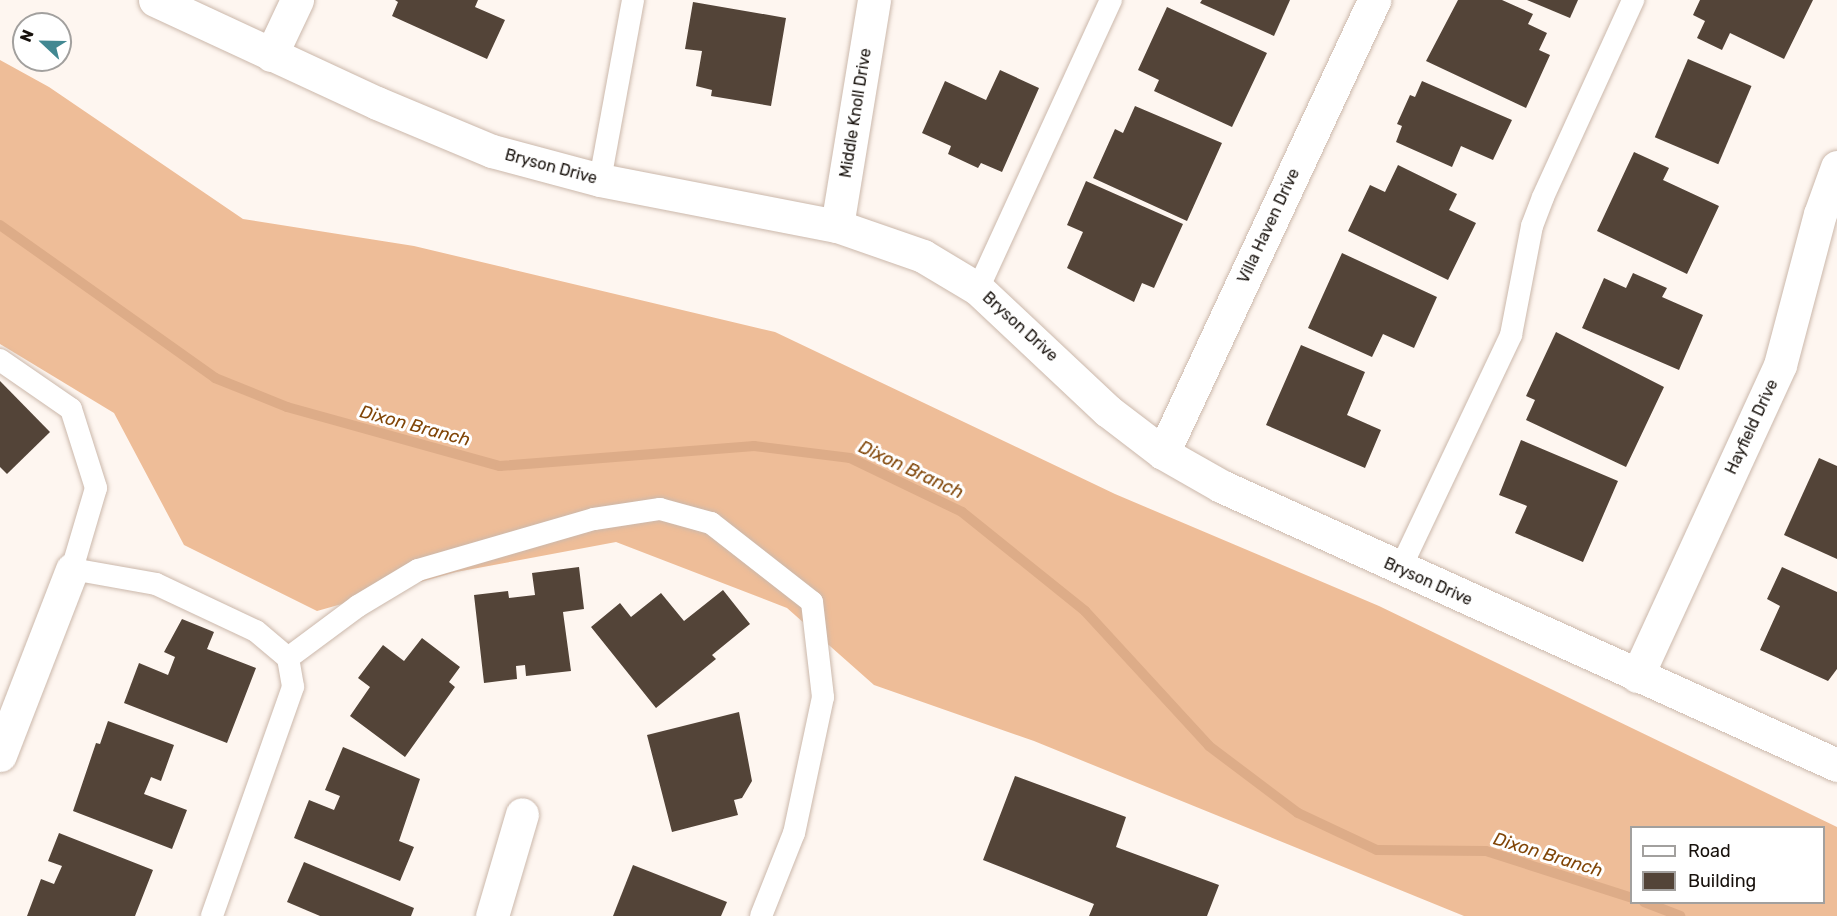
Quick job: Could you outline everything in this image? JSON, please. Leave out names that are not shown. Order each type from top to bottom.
[{"type":"street","name":"Bryson Drive","points":[[155,0],[271,55],[492,152],[600,180],[837,226],[922,256],[978,289],[1108,411],[1164,453],[1221,486],[1837,765]]},
{"type":"street","points":[[271,55],[297,0]]},
{"type":"street","name":"Middle Knoll Drive","points":[[837,226],[874,0]]},
{"type":"street","name":"Villa Haven Drive","points":[[1164,453],[1374,0]]},
{"type":"street","name":"Hayfield Drive","points":[[1637,676],[1780,365],[1820,214],[1837,167]]},
{"type":"street","points":[[0,755],[72,569]]},
{"type":"street","points":[[492,916],[522,814]]},
{"type":"lane","points":[[600,180],[633,0]]},
{"type":"lane","points":[[978,289],[1111,0]]},
{"type":"lane","points":[[1400,569],[1511,334],[1539,207],[1632,0]]},
{"type":"lane","points":[[0,360],[71,409],[96,488],[72,569],[156,584],[256,631],[288,658],[293,687],[212,916]]},
{"type":"lane","points":[[288,658],[358,606],[418,570],[594,519],[660,509],[711,523],[812,602],[823,697],[794,833],[761,916]]},
{"type":"shaded area","points":[[0,60],[12,67],[12,72],[22,72],[49,87],[243,219],[414,246],[775,332],[1115,494],[1379,606],[1837,827],[1837,916],[1464,916],[1034,741],[874,685],[787,608],[616,542],[456,572],[317,611],[184,545],[114,413],[0,344]]},
{"type":"building","points":[[395,0],[478,0],[475,7],[505,20],[487,59],[392,16],[398,2]]},
{"type":"building","points":[[1202,0],[1290,0],[1274,36],[1200,3]]},
{"type":"building","points":[[1458,0],[1502,0],[1533,14],[1528,24],[1547,33],[1539,50],[1550,55],[1526,108],[1426,61]]},
{"type":"building","points":[[1527,0],[1578,0],[1570,18]]},
{"type":"building","points":[[1700,0],[1813,0],[1784,59],[1730,33],[1722,50],[1697,38],[1705,21],[1693,15]]},
{"type":"building","points":[[693,2],[786,18],[771,106],[711,96],[712,90],[696,86],[702,51],[685,49]]},
{"type":"building","points":[[1167,7],[1267,53],[1232,127],[1154,91],[1159,80],[1138,70]]},
{"type":"building","points":[[1688,59],[1752,86],[1718,164],[1655,137]]},
{"type":"building","points":[[1000,70],[1039,88],[1002,172],[981,163],[978,168],[948,154],[951,146],[922,133],[945,81],[986,100]]},
{"type":"building","points":[[1422,81],[1512,120],[1493,160],[1461,146],[1452,167],[1396,142],[1402,126],[1397,124],[1410,95],[1415,97]]},
{"type":"building","points":[[1135,106],[1222,143],[1187,221],[1093,178],[1115,129],[1123,133]]},
{"type":"building","points":[[1634,152],[1669,168],[1663,180],[1719,206],[1687,274],[1597,231]]},
{"type":"building","points":[[1398,165],[1457,194],[1449,210],[1476,223],[1448,280],[1348,231],[1370,185],[1385,192]]},
{"type":"building","points":[[1086,181],[1183,224],[1154,288],[1142,283],[1134,302],[1067,268],[1083,232],[1067,225]]},
{"type":"building","points":[[1342,253],[1437,297],[1414,348],[1383,334],[1372,357],[1308,328]]},
{"type":"building","points":[[1633,273],[1667,288],[1662,297],[1703,315],[1679,370],[1582,328],[1604,278],[1626,288]]},
{"type":"building","points":[[1556,332],[1664,387],[1626,467],[1526,420],[1535,400],[1526,396]]},
{"type":"building","points":[[1301,345],[1365,372],[1347,415],[1381,430],[1365,468],[1266,425]]},
{"type":"building","points":[[0,381],[50,432],[7,474],[0,467]]},
{"type":"building","points":[[1521,440],[1618,481],[1583,562],[1515,533],[1527,506],[1499,495]]},
{"type":"building","points":[[1819,458],[1837,466],[1837,559],[1784,535]]},
{"type":"building","points":[[579,567],[584,609],[563,612],[571,671],[526,676],[525,665],[516,666],[517,679],[484,683],[474,595],[508,591],[509,598],[535,595],[532,573]]},
{"type":"building","points":[[1782,567],[1837,592],[1837,669],[1828,681],[1760,650],[1780,606],[1767,599]]},
{"type":"building","points":[[723,590],[750,624],[712,655],[716,659],[656,708],[591,627],[620,603],[631,617],[661,593],[684,621]]},
{"type":"building","points":[[182,619],[214,632],[207,649],[256,668],[227,743],[124,703],[139,663],[168,675],[175,657],[164,652]]},
{"type":"building","points":[[422,638],[460,667],[449,682],[455,687],[405,757],[350,716],[370,687],[358,678],[383,645],[404,661]]},
{"type":"building","points":[[739,712],[752,781],[742,798],[734,800],[738,815],[672,832],[647,735]]},
{"type":"building","points":[[108,721],[174,745],[161,781],[151,777],[144,794],[187,810],[172,849],[73,811],[96,743],[100,744]]},
{"type":"building","points":[[343,747],[420,779],[399,841],[414,847],[400,881],[294,838],[309,800],[334,810],[340,796],[325,790]]},
{"type":"building","points":[[1015,776],[1126,817],[1116,847],[1219,885],[1207,916],[1089,916],[1094,904],[983,860]]},
{"type":"building","points":[[59,833],[153,870],[135,916],[27,916],[41,879],[54,884],[62,866],[48,861]]},
{"type":"building","points":[[304,862],[414,908],[411,916],[320,916],[287,902]]},
{"type":"building","points":[[633,865],[727,902],[721,916],[613,916]]},
{"type":"waterway","name":"Dixon Branch","points":[[0,225],[215,378],[287,407],[500,466],[754,446],[850,458],[962,512],[1085,611],[1209,746],[1298,813],[1377,850],[1486,851],[1630,897]]},
{"type":"waterway","name":"Dixon Branch","points":[[1649,904],[1680,916]]}]
